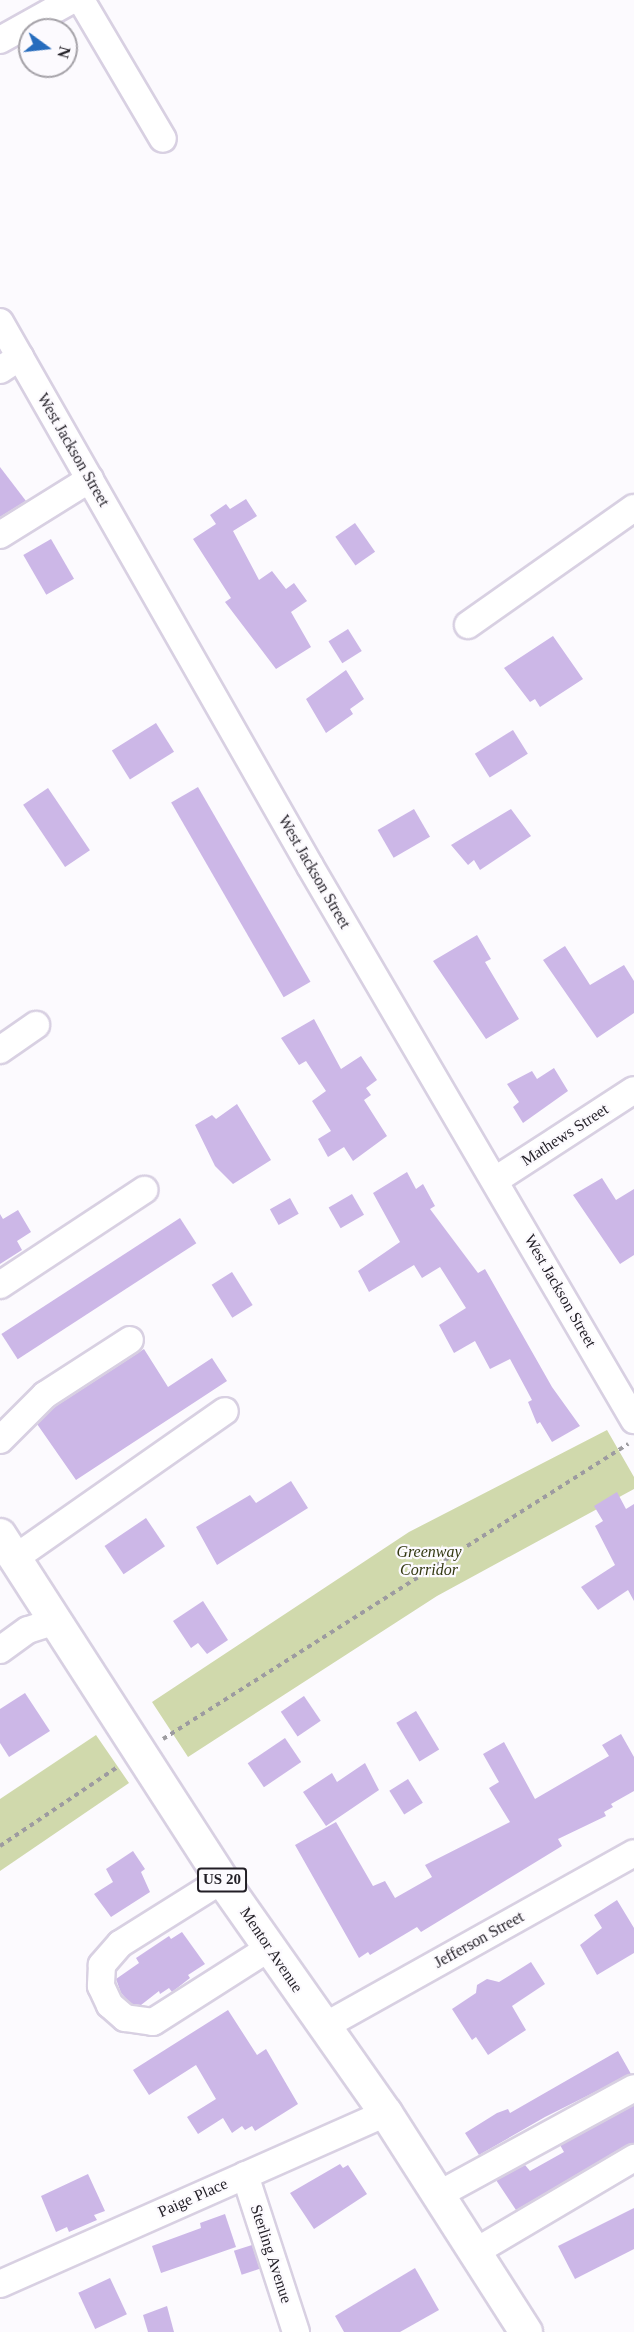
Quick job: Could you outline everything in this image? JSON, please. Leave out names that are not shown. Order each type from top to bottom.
[{"type":"main road","name":"Mentor Avenue","points":[[8,1547],[222,1880],[323,2027],[386,2113],[526,2332]]},
{"type":"street","points":[[0,40],[72,0]]},
{"type":"street","points":[[81,0],[163,139]]},
{"type":"street","name":"West Jackson Street","points":[[0,322],[10,364],[90,479],[310,866],[497,1179],[634,1419]]},
{"type":"street","points":[[0,535],[90,479]]},
{"type":"street","points":[[468,625],[634,508]]},
{"type":"street","points":[[0,1050],[36,1025]]},
{"type":"street","name":"Mathews Street","points":[[497,1179],[634,1090]]},
{"type":"street","points":[[0,1285],[144,1190]]},
{"type":"street","points":[[0,1440],[45,1395],[130,1340]]},
{"type":"street","points":[[8,1547],[225,1411]]},
{"type":"street","points":[[0,1650],[28,1630],[56,1621]]},
{"type":"street","name":"Jefferson Street","points":[[323,2027],[634,1853]]},
{"type":"street","points":[[222,1880],[120,1944],[102,1965],[101,1986],[110,2005],[125,2018],[153,2022],[269,1948]]},
{"type":"street","points":[[438,2195],[634,2088]]},
{"type":"street","name":"Paige Place","points":[[0,2284],[386,2113]]},
{"type":"street","points":[[475,2252],[634,2158]]},
{"type":"street","name":"Sterling Avenue","points":[[245,2175],[296,2332]]},
{"type":"path","points":[[0,1846],[140,1752],[634,1441]]},
{"type":"green space","name":"Greenway Corridor","points":[[607,1430],[634,1477],[634,1489],[437,1596],[188,1757],[152,1702],[409,1532]]},
{"type":"green space","points":[[96,1735],[129,1783],[0,1871],[0,1799]]},
{"type":"building","points":[[0,467],[26,501],[0,517]]},
{"type":"building","points":[[246,499],[257,516],[233,531],[259,580],[272,571],[286,589],[294,583],[307,601],[291,612],[311,647],[276,669],[225,602],[231,598],[193,539],[216,524],[210,515],[226,504],[230,509]]},
{"type":"building","points":[[355,523],[375,552],[355,565],[335,537]]},
{"type":"building","points":[[51,539],[74,579],[46,595],[23,555]]},
{"type":"building","points":[[348,629],[362,651],[342,663],[328,641]]},
{"type":"building","points":[[553,636],[583,679],[540,707],[535,699],[530,702],[504,668]]},
{"type":"building","points":[[346,670],[364,699],[350,709],[353,714],[326,733],[306,699]]},
{"type":"building","points":[[156,723],[174,752],[130,779],[112,751]]},
{"type":"building","points":[[513,730],[528,754],[490,778],[475,754]]},
{"type":"building","points":[[198,787],[311,982],[284,997],[171,802]]},
{"type":"building","points":[[48,788],[90,850],[65,867],[23,805]]},
{"type":"building","points":[[414,809],[430,837],[394,858],[378,830]]},
{"type":"building","points":[[511,809],[531,836],[480,870],[474,860],[468,865],[451,845]]},
{"type":"building","points":[[477,935],[491,959],[485,962],[519,1019],[486,1039],[433,961]]},
{"type":"building","points":[[565,946],[590,985],[624,965],[634,981],[634,1013],[597,1038],[543,960]]},
{"type":"building","points":[[314,1019],[341,1069],[361,1056],[377,1080],[366,1088],[371,1095],[364,1100],[387,1136],[353,1161],[344,1147],[328,1157],[318,1139],[331,1131],[312,1101],[326,1091],[306,1061],[299,1065],[281,1038]]},
{"type":"building","points":[[554,1068],[568,1091],[523,1123],[513,1107],[519,1102],[507,1084],[532,1071],[537,1079]]},
{"type":"building","points":[[237,1104],[271,1160],[233,1184],[215,1166],[195,1125],[212,1115],[216,1119]]},
{"type":"building","points":[[407,1172],[416,1189],[423,1184],[435,1206],[430,1209],[478,1273],[485,1269],[552,1387],[580,1426],[552,1442],[540,1422],[537,1424],[528,1402],[532,1400],[510,1359],[490,1369],[475,1341],[454,1353],[439,1325],[466,1308],[440,1267],[422,1278],[414,1265],[369,1292],[358,1271],[400,1242],[373,1193]]},
{"type":"building","points":[[602,1178],[616,1200],[634,1189],[634,1255],[620,1264],[573,1195]]},
{"type":"building","points":[[352,1194],[364,1215],[341,1228],[329,1208]]},
{"type":"building","points":[[290,1198],[299,1214],[279,1225],[270,1209]]},
{"type":"building","points":[[18,1210],[31,1232],[17,1241],[22,1250],[0,1264],[0,1214],[3,1219]]},
{"type":"building","points":[[180,1218],[196,1243],[18,1359],[1,1334]]},
{"type":"building","points":[[232,1272],[253,1305],[232,1318],[212,1285]]},
{"type":"building","points":[[144,1349],[168,1387],[212,1358],[227,1381],[76,1480],[37,1424],[53,1408]]},
{"type":"building","points":[[291,1481],[308,1508],[217,1565],[196,1527],[250,1495],[256,1503]]},
{"type":"building","points":[[617,1492],[626,1509],[634,1504],[634,1601],[628,1590],[598,1610],[581,1587],[615,1565],[595,1526],[603,1521],[594,1506]]},
{"type":"building","points":[[146,1518],[165,1546],[124,1574],[105,1546]]},
{"type":"building","points":[[203,1601],[228,1640],[207,1654],[198,1643],[191,1648],[173,1621]]},
{"type":"building","points":[[25,1693],[50,1731],[9,1757],[0,1743],[0,1709]]},
{"type":"building","points":[[304,1696],[321,1721],[298,1737],[281,1712]]},
{"type":"building","points":[[416,1711],[439,1750],[419,1761],[396,1723]]},
{"type":"building","points":[[621,1734],[634,1757],[634,1791],[611,1804],[613,1807],[604,1812],[606,1816],[558,1839],[562,1846],[421,1932],[417,1927],[370,1955],[368,1952],[359,1958],[295,1845],[336,1822],[373,1886],[385,1881],[395,1898],[432,1877],[425,1865],[510,1822],[489,1788],[499,1782],[483,1754],[504,1742],[535,1799],[609,1756],[602,1745]]},
{"type":"building","points":[[285,1738],[301,1762],[264,1787],[248,1763]]},
{"type":"building","points":[[365,1763],[379,1790],[326,1826],[303,1792],[332,1773],[337,1782]]},
{"type":"building","points":[[408,1779],[423,1803],[404,1814],[389,1791]]},
{"type":"building","points":[[133,1851],[145,1869],[141,1872],[150,1892],[111,1917],[94,1894],[113,1882],[106,1869]]},
{"type":"building","points":[[617,1900],[634,1928],[634,1953],[597,1975],[580,1945],[602,1928],[594,1915]]},
{"type":"building","points":[[182,1932],[205,1964],[188,1975],[190,1978],[172,1992],[169,1988],[160,1994],[159,1991],[141,2005],[131,2004],[121,1993],[116,1979],[139,1963],[136,1958],[169,1936],[171,1939]]},
{"type":"building","points":[[531,1962],[545,1984],[512,2006],[526,2030],[488,2055],[476,2037],[472,2040],[452,2009],[476,1993],[477,1985],[487,1979],[499,1982]]},
{"type":"building","points":[[228,2010],[257,2055],[266,2049],[298,2104],[255,2131],[252,2126],[245,2130],[242,2126],[232,2133],[223,2118],[198,2134],[187,2117],[216,2099],[196,2065],[149,2095],[133,2070]]},
{"type":"building","points":[[618,2051],[631,2074],[545,2117],[479,2155],[465,2133],[497,2113],[508,2109],[510,2113]]},
{"type":"building","points":[[634,2105],[634,2143],[516,2210],[496,2180],[525,2165],[530,2171],[564,2152],[560,2145]]},
{"type":"building","points":[[340,2164],[343,2168],[348,2165],[367,2194],[314,2229],[290,2193]]},
{"type":"building","points":[[88,2174],[105,2211],[94,2215],[97,2220],[69,2232],[67,2227],[56,2232],[41,2196]]},
{"type":"building","points":[[634,2208],[634,2249],[575,2279],[558,2246]]},
{"type":"building","points":[[225,2214],[236,2247],[161,2273],[152,2246],[201,2228],[200,2223]]},
{"type":"building","points":[[252,2245],[260,2269],[242,2275],[234,2251]]},
{"type":"building","points":[[415,2268],[439,2310],[400,2332],[344,2332],[335,2316]]},
{"type":"building","points":[[110,2278],[127,2314],[95,2329],[78,2293]]},
{"type":"building","points":[[167,2306],[174,2332],[148,2332],[143,2315]]}]
